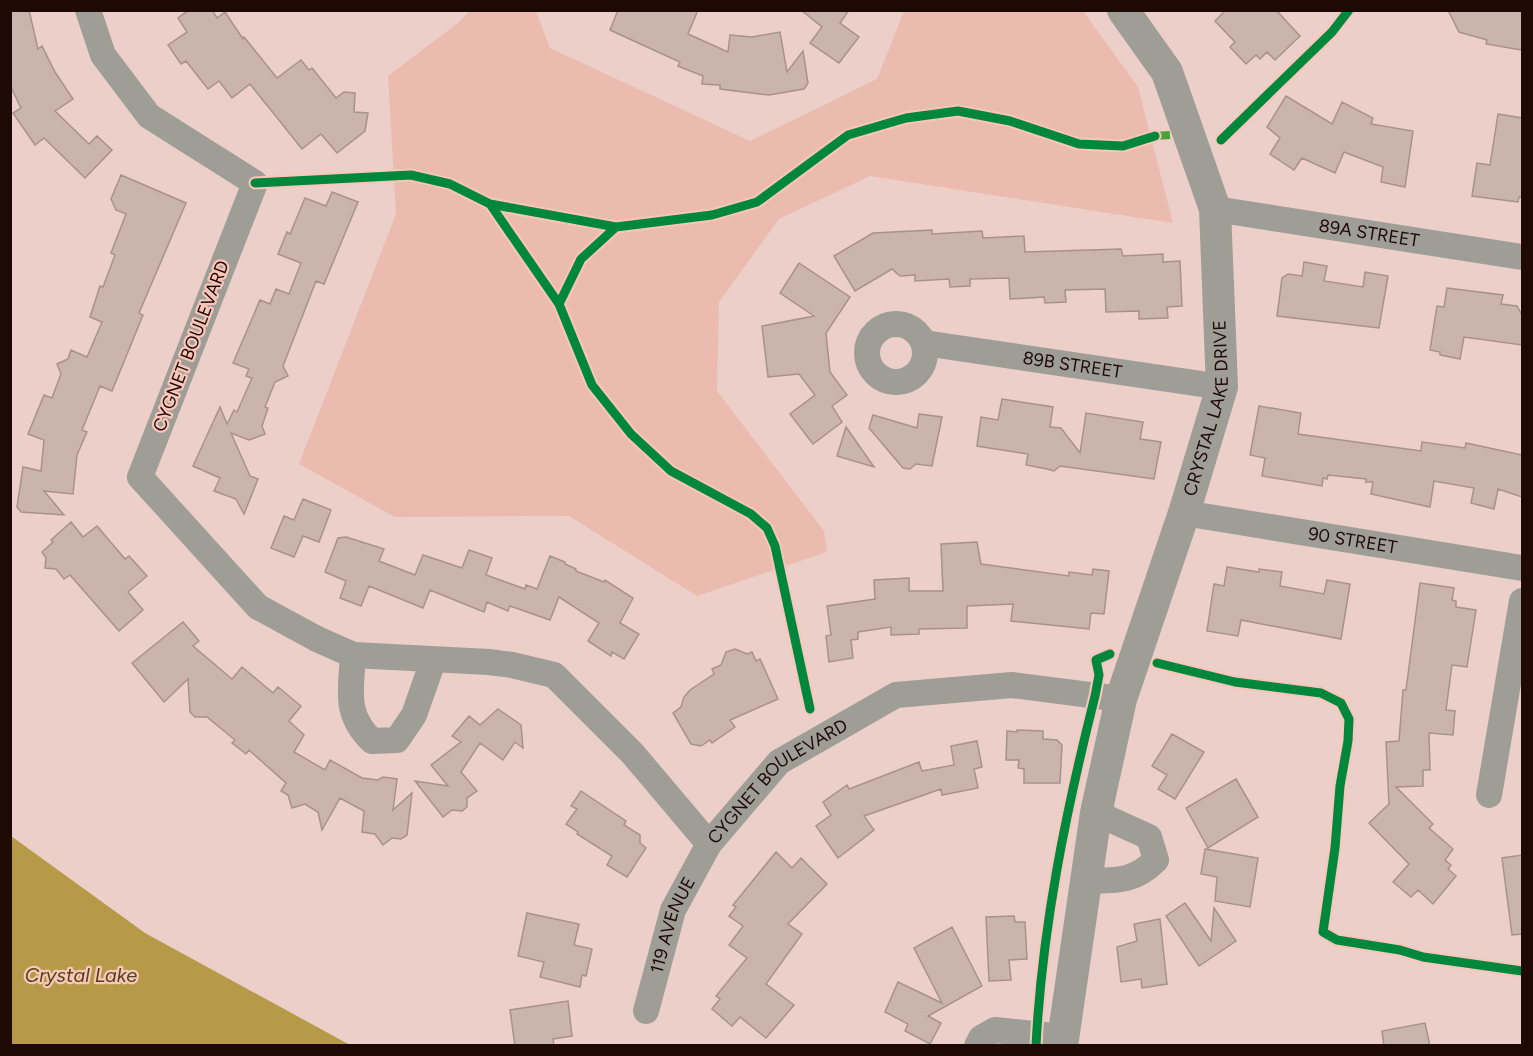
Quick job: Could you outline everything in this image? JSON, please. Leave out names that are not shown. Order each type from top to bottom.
[{"type":"street","name":"CYGNET BOULEVARD","points":[[88,10],[103,56],[149,116],[255,183],[140,477],[258,607],[353,655],[512,665],[554,675],[633,754],[709,844],[779,762],[896,695],[1012,685],[1121,699]]},
{"type":"street","name":"CRYSTAL LAKE DRIVE","points":[[977,1046],[981,1038],[995,1030],[1062,1041],[1084,881],[1121,699],[1184,513],[1222,387],[1215,209],[1167,72],[1123,10]]},
{"type":"street","name":"89A STREET","points":[[1215,209],[1522,256]]},
{"type":"street","name":"89B STREET","points":[[924,343],[1222,387]]},
{"type":"street","name":"90 STREET","points":[[1184,513],[1522,568]]},
{"type":"street","points":[[1489,795],[1522,601]]},
{"type":"street","points":[[353,655],[350,709],[359,729],[372,741],[397,740],[414,715],[433,661]]},
{"type":"street","points":[[1084,881],[1125,880],[1143,873],[1156,860],[1149,837],[1096,813]]},
{"type":"street","name":"119 AVENUE","points":[[646,1011],[673,910],[709,844]]},
{"type":"shaded area","points":[[469,11],[536,11],[550,48],[750,141],[877,79],[904,11],[1083,11],[1138,87],[1173,223],[870,176],[779,219],[719,302],[717,391],[824,531],[827,552],[697,596],[569,516],[395,517],[299,464],[396,214],[388,76],[459,22]]},
{"type":"water","name":"Crystal Lake","points":[[11,836],[145,933],[350,1045],[11,1045]]},
{"type":"building","points":[[10,10],[29,10],[38,49],[42,46],[55,72],[73,99],[55,111],[89,144],[97,136],[112,150],[85,178],[44,138],[35,145],[13,113],[21,108],[10,85]]},
{"type":"building","points":[[189,10],[212,10],[217,18],[225,12],[243,39],[244,37],[277,78],[301,60],[309,70],[312,68],[336,98],[344,92],[355,93],[354,112],[368,113],[365,131],[337,153],[321,134],[302,149],[250,84],[232,98],[219,81],[208,89],[186,61],[181,64],[168,45],[187,32],[178,18]]},
{"type":"building","points":[[618,10],[698,10],[688,34],[728,52],[730,35],[752,37],[780,32],[787,72],[803,51],[808,83],[804,89],[769,95],[720,89],[720,85],[702,84],[703,76],[678,66],[680,62],[610,30]]},
{"type":"building","points":[[801,10],[849,10],[840,23],[859,37],[839,63],[810,43],[822,27]]},
{"type":"building","points":[[1226,10],[1276,10],[1300,36],[1275,60],[1267,52],[1260,59],[1256,55],[1246,64],[1230,47],[1235,42],[1215,21]]},
{"type":"building","points":[[1448,10],[1522,10],[1522,50],[1486,44],[1487,40],[1459,32]]},
{"type":"building","points":[[1286,96],[1332,124],[1342,102],[1373,118],[1371,124],[1413,131],[1405,187],[1381,182],[1383,167],[1344,152],[1335,173],[1302,158],[1294,170],[1270,154],[1280,138],[1267,127]]},
{"type":"building","points":[[1498,114],[1522,118],[1522,197],[1519,197],[1518,202],[1472,196],[1477,163],[1490,165]]},
{"type":"building","points":[[121,175],[186,203],[139,313],[143,315],[112,391],[100,386],[82,430],[87,432],[77,455],[73,494],[44,491],[64,515],[21,512],[17,507],[23,467],[41,471],[44,440],[28,434],[44,395],[52,398],[61,374],[57,364],[68,359],[71,350],[87,357],[102,322],[90,317],[100,286],[103,287],[115,255],[111,253],[126,214],[116,210],[111,199]]},
{"type":"building","points":[[332,192],[358,202],[324,284],[316,281],[283,366],[288,376],[275,382],[265,407],[268,408],[262,426],[265,434],[249,440],[231,433],[250,476],[258,479],[244,514],[236,499],[214,491],[220,478],[193,466],[220,407],[227,424],[234,410],[237,412],[252,378],[246,376],[249,369],[233,363],[260,300],[270,304],[276,289],[289,294],[301,263],[278,254],[287,232],[290,234],[305,198],[326,206]]},
{"type":"building","points":[[932,230],[932,234],[982,231],[983,238],[1024,236],[1025,252],[1121,249],[1123,256],[1163,254],[1163,262],[1180,261],[1182,306],[1167,307],[1168,318],[1139,319],[1139,311],[1106,312],[1105,289],[1065,290],[1066,302],[1045,303],[1044,297],[1010,299],[1009,278],[970,279],[970,286],[950,287],[949,279],[915,281],[915,275],[900,276],[892,269],[855,291],[834,256],[873,233]]},
{"type":"building","points":[[1304,262],[1327,266],[1324,281],[1363,287],[1365,272],[1388,276],[1379,328],[1277,316],[1282,278],[1288,274],[1302,276]]},
{"type":"building","points":[[799,263],[850,297],[826,333],[830,372],[847,395],[832,406],[842,422],[813,444],[790,414],[815,395],[799,374],[768,377],[762,326],[814,316],[780,293]]},
{"type":"building","points":[[1447,288],[1503,295],[1501,304],[1517,306],[1522,315],[1522,345],[1464,337],[1460,359],[1440,355],[1440,352],[1430,350],[1437,306],[1444,307]]},
{"type":"building","points":[[1002,399],[1053,407],[1050,427],[1061,428],[1080,453],[1086,413],[1143,422],[1140,439],[1161,442],[1154,479],[1060,466],[1054,471],[1026,465],[1028,454],[977,446],[981,417],[998,420]]},
{"type":"building","points":[[1259,406],[1301,413],[1298,434],[1421,451],[1422,442],[1465,448],[1466,443],[1522,455],[1522,497],[1498,489],[1494,509],[1471,503],[1474,488],[1434,481],[1430,507],[1371,494],[1373,482],[1366,482],[1366,479],[1328,475],[1327,479],[1323,478],[1322,486],[1262,476],[1265,458],[1250,455]]},
{"type":"building","points":[[919,414],[942,417],[932,466],[916,464],[910,469],[903,468],[869,428],[873,415],[917,428]]},
{"type":"building","points":[[846,427],[874,467],[837,456]]},
{"type":"building","points":[[303,499],[331,510],[319,542],[303,536],[294,557],[271,548],[284,516],[294,520]]},
{"type":"building","points":[[71,522],[83,537],[97,526],[125,559],[129,556],[147,576],[128,592],[143,610],[119,631],[70,575],[64,579],[56,569],[45,568],[46,558],[42,552],[53,542],[51,540]]},
{"type":"building","points":[[346,537],[384,549],[379,561],[415,575],[423,555],[462,568],[469,550],[492,558],[486,575],[525,589],[526,585],[537,589],[550,556],[565,562],[576,571],[604,582],[605,580],[633,598],[620,623],[639,634],[624,659],[612,652],[611,656],[588,641],[599,623],[559,597],[550,620],[510,606],[508,611],[487,602],[484,612],[430,590],[423,608],[369,586],[361,606],[340,598],[346,581],[325,572],[338,538]]},
{"type":"building","points":[[977,542],[981,564],[1069,576],[1069,572],[1092,575],[1093,569],[1109,571],[1104,614],[1091,613],[1089,629],[1011,621],[1013,604],[967,606],[967,628],[919,629],[919,634],[891,635],[891,627],[858,632],[858,639],[851,640],[853,658],[829,662],[826,636],[831,635],[827,606],[875,599],[874,580],[909,578],[909,591],[943,591],[941,544]]},
{"type":"building","points":[[1227,567],[1259,572],[1259,569],[1282,572],[1280,586],[1324,594],[1327,580],[1350,584],[1341,639],[1241,620],[1238,636],[1207,631],[1214,584],[1224,586]]},
{"type":"building","points":[[1420,583],[1454,588],[1452,600],[1456,601],[1456,607],[1476,610],[1467,667],[1452,665],[1446,710],[1455,711],[1453,735],[1429,733],[1430,770],[1423,770],[1423,786],[1396,787],[1433,824],[1429,828],[1453,849],[1445,860],[1451,865],[1448,869],[1456,876],[1433,904],[1418,890],[1411,897],[1393,882],[1409,864],[1369,823],[1389,804],[1386,742],[1399,741],[1403,690],[1406,690]]},
{"type":"building","points":[[183,622],[199,641],[193,646],[232,679],[242,667],[273,693],[278,687],[301,706],[289,721],[304,735],[294,752],[325,770],[330,760],[362,778],[397,779],[393,810],[412,793],[407,835],[401,839],[392,838],[383,845],[375,834],[362,832],[364,811],[340,798],[322,830],[318,812],[305,804],[292,808],[288,795],[281,791],[286,783],[249,750],[246,754],[232,743],[235,740],[207,717],[195,717],[190,712],[188,679],[164,702],[132,663]]},
{"type":"building","points":[[735,649],[747,654],[752,652],[756,661],[760,659],[778,699],[730,720],[735,727],[712,743],[710,740],[701,746],[691,744],[673,713],[681,707],[684,697],[690,690],[714,674],[712,669],[721,665],[726,652]]},
{"type":"building","points":[[498,709],[521,725],[523,748],[515,742],[503,760],[480,743],[461,772],[477,791],[467,798],[467,807],[462,811],[452,810],[443,817],[415,781],[448,786],[431,765],[461,742],[452,736],[469,716],[480,725]]},
{"type":"building","points":[[1017,730],[1043,731],[1043,739],[1057,740],[1062,745],[1060,783],[1024,783],[1024,769],[1018,768],[1019,760],[1006,760],[1007,731],[1017,732]]},
{"type":"building","points":[[1172,734],[1204,752],[1175,799],[1158,789],[1167,775],[1152,766]]},
{"type":"building","points":[[977,741],[982,767],[974,769],[978,788],[942,795],[941,789],[864,816],[874,830],[838,858],[816,826],[831,815],[823,802],[847,785],[849,789],[919,762],[922,771],[954,765],[951,746]]},
{"type":"building","points":[[1236,779],[1258,817],[1208,848],[1186,808]]},
{"type":"building","points":[[581,791],[626,821],[624,825],[640,835],[640,843],[646,848],[627,877],[607,865],[612,856],[577,834],[578,832],[566,824],[577,809],[571,806]]},
{"type":"building","points":[[1205,849],[1258,858],[1250,907],[1215,901],[1217,877],[1201,874]]},
{"type":"building","points":[[776,852],[792,868],[801,858],[827,884],[788,924],[802,934],[766,984],[794,1005],[766,1038],[740,1017],[732,1026],[712,1009],[720,999],[716,996],[747,958],[729,945],[743,926],[729,916],[736,907],[733,905]]},
{"type":"building","points":[[1522,855],[1522,934],[1512,935],[1502,858]]},
{"type":"building","points":[[1185,903],[1211,941],[1214,908],[1236,941],[1199,966],[1166,916]]},
{"type":"building","points":[[527,913],[579,924],[574,945],[592,949],[586,976],[582,975],[580,987],[540,977],[544,962],[518,956]]},
{"type":"building","points":[[1014,916],[1015,922],[1025,922],[1027,959],[1009,960],[1011,980],[989,981],[986,917]]},
{"type":"building","points":[[1160,919],[1167,984],[1142,988],[1141,979],[1121,982],[1117,947],[1137,941],[1134,924]]},
{"type":"building","points":[[952,927],[982,986],[928,1016],[941,1023],[930,1044],[905,1031],[908,1024],[885,1012],[898,982],[942,1003],[914,948]]},
{"type":"building","points":[[568,1001],[572,1036],[553,1039],[554,1046],[515,1046],[510,1010]]},
{"type":"building","points":[[1425,1023],[1430,1046],[1384,1046],[1382,1031]]},
{"type":"marked path","points":[[1155,136],[1170,135]]},
{"type":"cycle path","points":[[1221,140],[1332,32],[1349,10]]},
{"type":"cycle path","points":[[490,204],[616,227],[712,215],[757,202],[848,135],[906,118],[958,111],[1010,121],[1079,144],[1123,146],[1155,136]]},
{"type":"cycle path","points":[[255,183],[411,175],[450,184],[490,204],[559,304],[592,385],[631,434],[671,471],[751,514],[767,528],[775,546],[810,709]]},
{"type":"cycle path","points":[[559,304],[581,259],[616,227]]},
{"type":"cycle path","points":[[1036,1046],[1050,913],[1074,782],[1099,675],[1096,660],[1110,654]]},
{"type":"cycle path","points":[[1157,663],[1235,682],[1321,693],[1341,703],[1349,719],[1348,741],[1340,786],[1335,848],[1323,932],[1337,940],[1400,950],[1423,957],[1522,971]]}]
